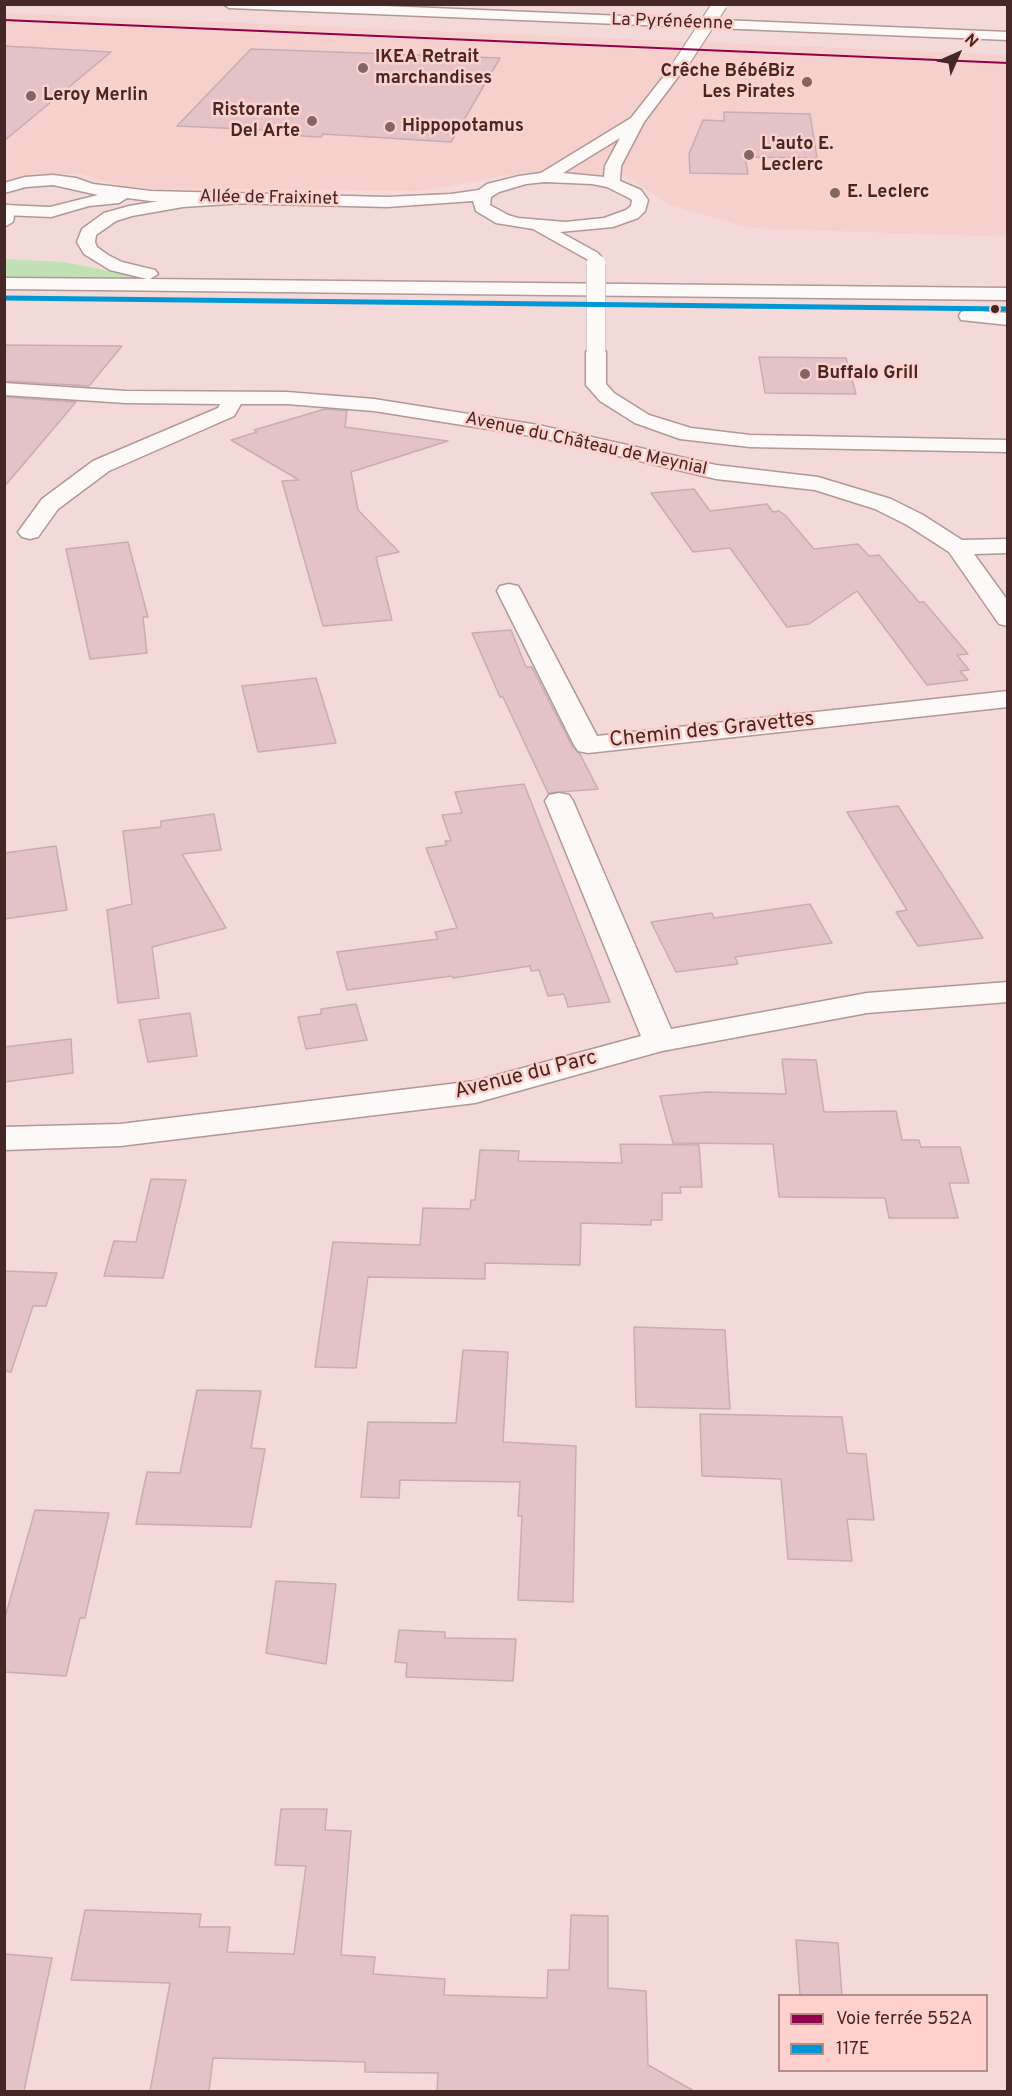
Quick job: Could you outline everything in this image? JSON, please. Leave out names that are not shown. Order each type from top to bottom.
[{"type":"main road","name":"La Pyrénéenne","points":[[229,4],[1008,36]]},
{"type":"main road","name":"La Pyrénéenne","points":[[418,4],[1008,28]]},
{"type":"main road","points":[[612,183],[613,166],[637,121],[680,65],[720,4]]},
{"type":"main road","points":[[546,177],[637,121]]},
{"type":"main road","points":[[538,226],[592,226],[619,220],[639,207],[640,200],[635,194],[612,183],[569,177],[546,177]]},
{"type":"main road","name":"Allée de Fraixinet","points":[[387,202],[451,199],[484,194],[507,183],[546,177]]},
{"type":"main road","points":[[4,188],[25,182],[53,180],[76,183],[89,195],[78,206],[51,212],[5,214]]},
{"type":"main road","points":[[484,194],[481,200],[482,207],[490,213]]},
{"type":"main road","name":"Allée de Fraixinet","points":[[89,195],[387,202],[490,213],[510,221],[538,226]]},
{"type":"main road","points":[[253,198],[183,202],[129,211],[98,224],[88,233],[86,242],[90,250],[116,266],[152,274],[215,280],[352,286]]},
{"type":"main road","points":[[538,226],[594,260]]},
{"type":"main road","points":[[592,226],[596,385],[607,397],[642,419],[688,434],[750,441],[1008,446]]},
{"type":"main road","points":[[4,283],[1008,294]]},
{"type":"main road","points":[[4,305],[1008,317]]},
{"type":"main road","name":"Avenue du Château de Meynial","points":[[4,389],[126,397],[287,398],[374,405],[538,431],[716,472],[818,484],[883,504],[915,520],[957,547],[1008,619]]},
{"type":"main road","points":[[30,532],[50,504],[101,466],[227,412],[233,398]]},
{"type":"main road","points":[[957,547],[1008,546]]},
{"type":"main road","name":"Chemin des Gravettes","points":[[509,591],[588,744],[1008,699]]},
{"type":"main road","points":[[559,801],[660,1041]]},
{"type":"main road","name":"Avenue du Parc","points":[[4,1139],[120,1135],[475,1092],[660,1041],[867,1003],[1008,992]]},
{"type":"shaded area","points":[[5,13],[1007,55],[1007,237],[749,228],[670,205],[624,175],[524,172],[421,191],[125,188],[81,174],[33,174],[5,180]]},
{"type":"green space","points":[[5,259],[64,262],[159,281],[5,279]]},
{"type":"building","name":"Leroy Merlin","points":[[4,46],[111,52],[4,141]]},
{"type":"building","points":[[251,49],[500,58],[451,142],[323,134],[321,137],[283,135],[286,131],[177,126]]},
{"type":"building","name":"L'auto E. Leclerc","points":[[724,112],[810,114],[817,158],[745,157],[748,174],[690,173],[689,154],[703,120],[724,121]]},
{"type":"building","points":[[4,345],[122,346],[89,386],[4,381]]},
{"type":"building","points":[[759,357],[846,358],[856,394],[765,393]]},
{"type":"building","points":[[4,397],[76,402],[4,487]]},
{"type":"building","points":[[325,409],[347,411],[345,427],[448,441],[351,472],[358,510],[399,552],[376,557],[392,620],[323,626],[282,481],[299,480],[231,440],[257,432],[254,430]]},
{"type":"building","points":[[694,489],[710,511],[767,504],[773,512],[779,511],[785,515],[814,549],[858,544],[869,556],[879,555],[919,602],[924,602],[968,654],[957,655],[969,670],[960,671],[968,680],[927,685],[857,591],[809,624],[787,627],[730,548],[693,552],[651,493]]},
{"type":"building","points":[[128,542],[148,617],[143,617],[147,653],[90,659],[66,549]]},
{"type":"building","points":[[511,630],[526,667],[532,667],[572,746],[580,754],[598,789],[548,793],[503,697],[500,697],[472,633]]},
{"type":"building","points":[[316,678],[336,743],[258,752],[242,686]]},
{"type":"building","points":[[524,784],[610,1002],[568,1007],[564,994],[548,996],[539,970],[531,971],[530,966],[453,978],[452,976],[347,990],[337,952],[438,939],[435,932],[457,928],[426,848],[447,845],[445,841],[451,841],[442,815],[462,813],[455,792]]},
{"type":"building","points":[[898,806],[983,938],[918,946],[896,912],[907,910],[847,812]]},
{"type":"building","points":[[214,814],[221,850],[182,854],[226,928],[152,947],[159,998],[118,1003],[107,910],[132,904],[123,831],[161,827],[161,821]]},
{"type":"building","points":[[56,846],[67,910],[4,919],[4,853]]},
{"type":"building","points":[[810,904],[832,943],[735,957],[738,964],[676,972],[651,922],[712,913],[714,918]]},
{"type":"building","points":[[356,1004],[367,1040],[306,1049],[298,1017],[321,1014],[321,1009]]},
{"type":"building","points":[[190,1013],[197,1056],[148,1062],[139,1020]]},
{"type":"building","points":[[71,1039],[73,1073],[4,1082],[4,1047]]},
{"type":"building","points":[[782,1059],[816,1060],[824,1112],[896,1111],[902,1140],[919,1140],[921,1147],[960,1147],[969,1183],[949,1183],[958,1218],[889,1218],[885,1198],[779,1197],[773,1144],[673,1143],[660,1096],[706,1092],[786,1094]]},
{"type":"building","points":[[620,1144],[699,1145],[702,1187],[680,1187],[681,1193],[662,1193],[662,1220],[651,1220],[651,1225],[581,1223],[580,1265],[485,1263],[485,1279],[368,1277],[356,1368],[315,1367],[333,1242],[420,1245],[423,1208],[470,1209],[471,1200],[475,1200],[480,1150],[519,1151],[518,1161],[622,1163]]},
{"type":"building","points":[[151,1179],[186,1180],[163,1278],[104,1276],[114,1241],[136,1242]]},
{"type":"building","points":[[4,1271],[57,1273],[46,1306],[33,1306],[11,1372],[4,1371]]},
{"type":"building","points":[[634,1327],[725,1330],[730,1409],[636,1407]]},
{"type":"building","points":[[463,1350],[508,1352],[503,1442],[576,1446],[573,1602],[518,1600],[522,1516],[518,1516],[520,1482],[400,1480],[399,1498],[361,1497],[368,1422],[456,1423]]},
{"type":"building","points":[[197,1390],[261,1391],[251,1448],[265,1449],[251,1527],[136,1524],[147,1472],[180,1473]]},
{"type":"building","points":[[700,1414],[842,1417],[847,1453],[866,1454],[874,1520],[847,1519],[852,1561],[788,1559],[781,1479],[702,1476]]},
{"type":"building","points":[[35,1510],[109,1513],[85,1618],[80,1618],[66,1676],[4,1672],[4,1621]]},
{"type":"building","points":[[276,1581],[336,1584],[326,1664],[266,1653]]},
{"type":"building","points":[[399,1630],[445,1632],[445,1638],[516,1639],[513,1681],[406,1677],[407,1663],[395,1662]]},
{"type":"building","points":[[281,1809],[327,1809],[325,1830],[351,1831],[341,1955],[375,1957],[373,1974],[445,1979],[444,1995],[547,1998],[548,1970],[569,1970],[571,1915],[608,1916],[608,1988],[646,1991],[648,2065],[694,2091],[437,2091],[438,2073],[365,2072],[365,2062],[213,2058],[209,2091],[150,2091],[170,1983],[71,1980],[85,1910],[201,1914],[199,1927],[230,1927],[227,1952],[294,1954],[306,1866],[275,1865]]},
{"type":"building","points":[[796,1940],[838,1943],[842,1994],[800,1994]]},
{"type":"building","points":[[4,1954],[52,1958],[24,2091],[4,2091]]},
{"type":"rail line","name":"552A","points":[[4,20],[1008,63]]},
{"type":"transit line","name":"117E","points":[[4,298],[1008,309]]},
{"type":"place","name":"IKEA Retrait marchandises","points":[[363,68]]},
{"type":"place","name":"Crêche BébéBiz Les Pirates","points":[[807,82]]},
{"type":"place","name":"Leroy Merlin","points":[[31,96]]},
{"type":"place","name":"Ristorante Del Arte","points":[[312,121]]},
{"type":"place","name":"Hippopotamus","points":[[390,127]]},
{"type":"place","name":"L'auto E. Leclerc","points":[[749,155]]},
{"type":"place","name":"E. Leclerc","points":[[835,193]]},
{"type":"place","name":"Buffalo Grill","points":[[805,374]]}]
